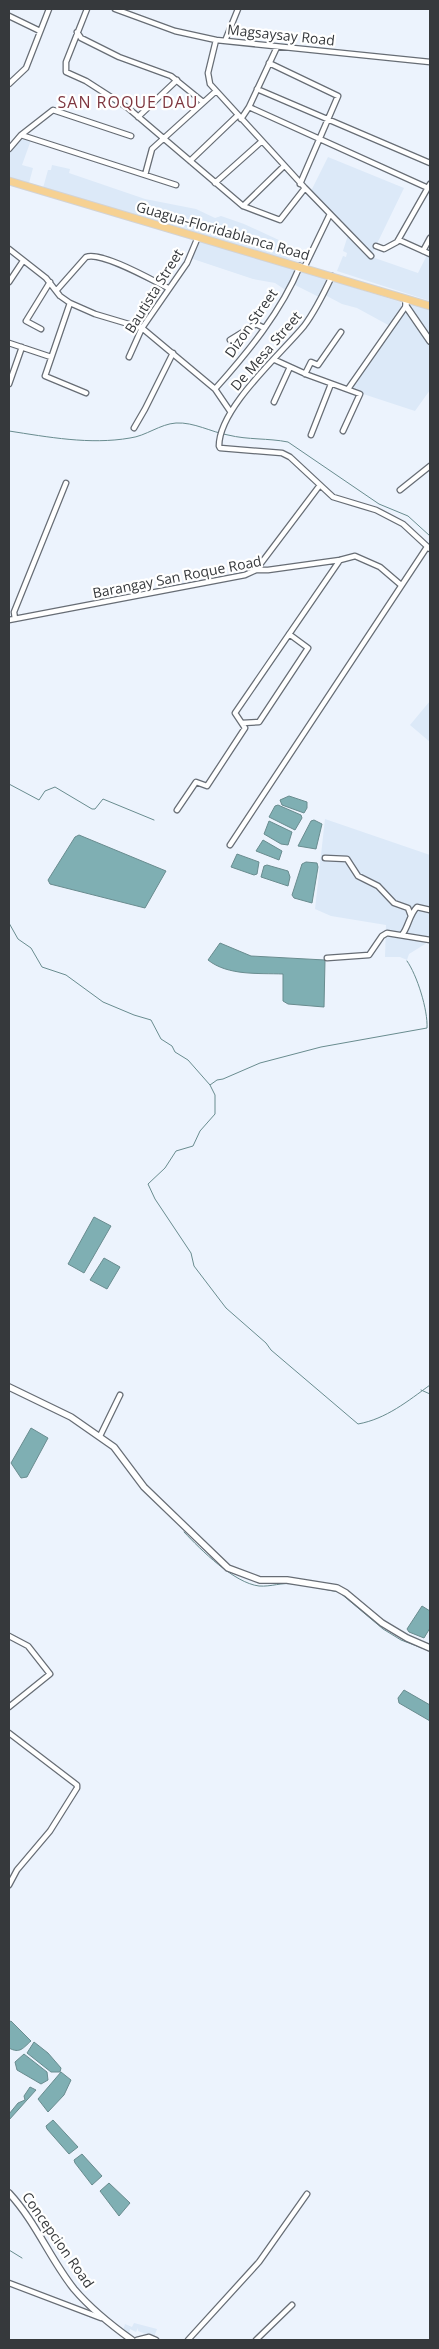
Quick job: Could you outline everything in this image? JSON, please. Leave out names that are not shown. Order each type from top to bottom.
[{"type":"main road","name":"Guagua-Floridablanca Road","points":[[9,181],[332,276],[406,302],[430,306]]},
{"type":"street","points":[[9,82],[26,68],[49,9]]},
{"type":"street","points":[[86,9],[66,62],[66,72],[86,81],[128,108],[243,206],[280,220],[304,188]]},
{"type":"street","name":"Magsaysay Road","points":[[115,9],[174,31],[216,40],[430,62]]},
{"type":"street","points":[[132,15],[135,9]]},
{"type":"street","points":[[225,41],[238,9]]},
{"type":"street","points":[[9,16],[40,31]]},
{"type":"street","points":[[77,32],[81,38],[119,57],[150,67],[177,80],[203,102]]},
{"type":"street","points":[[216,40],[208,74],[210,84],[300,184],[371,256]]},
{"type":"street","points":[[190,161],[249,107],[277,47]]},
{"type":"street","points":[[269,63],[338,96],[300,184]]},
{"type":"street","points":[[138,117],[177,80]]},
{"type":"street","points":[[257,90],[430,163]]},
{"type":"street","points":[[145,174],[152,149],[162,138],[216,92]]},
{"type":"street","points":[[249,107],[429,186],[399,240],[384,249],[376,246]]},
{"type":"street","points":[[9,149],[21,135],[53,110],[131,136]]},
{"type":"street","points":[[21,135],[176,185]]},
{"type":"street","points":[[215,183],[262,141]]},
{"type":"street","points":[[243,206],[284,166]]},
{"type":"street","name":"Dizon Street","points":[[215,389],[244,356],[280,304],[330,214]]},
{"type":"street","name":"Bautista Street","points":[[129,357],[142,328],[187,263],[198,237]]},
{"type":"street","points":[[423,251],[430,238]]},
{"type":"street","points":[[399,240],[430,254]]},
{"type":"street","points":[[9,249],[50,282],[56,291],[70,303],[95,314],[142,328],[215,389],[230,411]]},
{"type":"street","points":[[56,291],[86,257],[92,256],[122,266],[168,288]]},
{"type":"street","points":[[9,282],[23,261]]},
{"type":"street","name":"De Mesa Street","points":[[320,485],[290,457],[282,453],[220,448],[219,439],[230,411],[245,391],[275,360],[318,306],[332,276]]},
{"type":"street","points":[[41,329],[26,321],[50,282]]},
{"type":"street","points":[[348,389],[406,302],[430,341]]},
{"type":"street","points":[[70,303],[45,376],[86,394]]},
{"type":"street","points":[[230,340],[256,324],[264,328]]},
{"type":"street","points":[[305,374],[311,362],[318,365],[342,332]]},
{"type":"street","points":[[9,344],[51,357]]},
{"type":"street","points":[[9,384],[22,347]]},
{"type":"street","points":[[134,428],[143,414],[173,353]]},
{"type":"street","points":[[275,360],[305,374],[360,394],[343,431]]},
{"type":"street","points":[[274,402],[290,367]]},
{"type":"street","points":[[311,435],[331,384]]},
{"type":"street","points":[[400,490],[430,466]]},
{"type":"street","points":[[15,619],[14,612],[66,483]]},
{"type":"street","points":[[230,845],[401,585],[429,548],[403,524],[376,510],[333,498],[320,485],[256,570]]},
{"type":"street","name":"Barangay San Roque Road","points":[[9,620],[245,575],[256,570],[340,560],[356,556],[380,567],[401,585]]},
{"type":"street","points":[[177,810],[196,782],[207,786],[245,728],[235,713],[340,560]]},
{"type":"street","points":[[242,723],[259,722],[308,648],[289,634]]},
{"type":"street","points":[[325,858],[347,859],[358,876],[378,886],[394,903],[408,908],[411,916],[410,925],[402,934]]},
{"type":"street","points":[[411,916],[417,907],[430,910]]},
{"type":"street","points":[[327,958],[369,955],[382,936],[387,933],[430,940]]},
{"type":"street","points":[[9,1388],[50,1406],[100,1436],[123,1457],[133,1475],[144,1487],[228,1568],[260,1580],[287,1580],[337,1588],[346,1593],[382,1623],[407,1638],[430,1648]]},
{"type":"street","points":[[100,1436],[120,1395]]},
{"type":"street","points":[[9,1636],[28,1646],[50,1674],[9,1706]]},
{"type":"street","points":[[9,1733],[77,1785],[77,1788],[50,1831],[17,1870],[9,1885]]},
{"type":"street","name":"Concepcion Road","points":[[9,2193],[39,2233],[73,2288],[102,2318],[132,2340]]},
{"type":"street","points":[[188,2340],[259,2262],[307,2194]]},
{"type":"street","points":[[9,2283],[102,2318]]},
{"type":"street","points":[[256,2340],[292,2305]]},
{"type":"street","points":[[137,2340],[149,2337],[156,2340]]},
{"type":"shaded area","points":[[21,137],[31,140],[22,165],[33,168],[29,183],[9,179],[9,152]]},
{"type":"shaded area","points":[[328,157],[404,188],[372,254],[311,191]]},
{"type":"shaded area","points":[[52,165],[70,169],[69,173],[145,199],[196,209],[215,218],[221,216],[244,224],[294,247],[289,260],[43,188],[48,170],[51,170]]},
{"type":"shaded area","points":[[348,235],[369,256],[418,273],[427,255],[430,257],[430,301],[337,271],[343,256],[346,257],[347,253],[343,251]]},
{"type":"shaded area","points":[[198,241],[297,270],[287,291],[275,283],[253,279],[190,258]]},
{"type":"shaded area","points":[[300,270],[328,280],[319,297],[293,284]]},
{"type":"shaded area","points":[[332,281],[400,302],[402,307],[390,326],[357,308],[342,304],[325,295]]},
{"type":"shaded area","points":[[412,303],[430,308],[430,338],[408,305]]},
{"type":"shaded area","points":[[405,309],[430,345],[430,390],[415,411],[354,391],[352,388]]},
{"type":"shaded area","points":[[430,701],[430,742],[410,725]]},
{"type":"shaded area","points":[[325,819],[430,855],[430,941],[409,954],[407,960],[400,957],[385,957],[386,925],[331,916],[315,909]]},
{"type":"shaded area","points":[[134,2323],[157,2329],[154,2337],[138,2331],[138,2328],[136,2332],[130,2329],[129,2334],[123,2331],[125,2324],[132,2327]]},
{"type":"water","points":[[289,796],[307,802],[307,808],[304,813],[282,805],[280,800]]},
{"type":"water","points":[[278,805],[301,815],[302,818],[295,830],[269,817],[275,806]]},
{"type":"water","points":[[314,820],[322,824],[316,849],[298,846],[311,821]]},
{"type":"water","points":[[269,821],[292,832],[288,845],[281,844],[264,834]]},
{"type":"water","points":[[79,835],[166,871],[145,908],[50,884],[48,880],[75,837]]},
{"type":"water","points":[[263,840],[282,851],[279,860],[256,851]]},
{"type":"water","points":[[237,854],[259,862],[257,874],[254,875],[231,867]]},
{"type":"water","points":[[306,862],[317,863],[318,867],[312,903],[294,898],[292,895],[302,864]]},
{"type":"water","points":[[267,865],[288,871],[290,877],[288,886],[261,877],[264,866]]},
{"type":"water","points":[[220,943],[251,956],[325,960],[324,1007],[288,1004],[283,1001],[283,974],[244,973],[216,965],[208,960]]},
{"type":"water","points":[[94,1217],[111,1226],[84,1273],[68,1264]]},
{"type":"water","points":[[104,1258],[120,1267],[107,1289],[90,1280]]},
{"type":"water","points":[[31,1428],[48,1438],[27,1477],[21,1478],[11,1463]]},
{"type":"water","points":[[422,1606],[430,1611],[430,1628],[424,1638],[409,1632],[407,1629]]},
{"type":"water","points":[[404,1690],[430,1705],[430,1721],[399,1703],[398,1698]]},
{"type":"water","points":[[11,2021],[31,2041],[19,2050],[9,2048],[9,2022]]},
{"type":"water","points":[[34,2042],[48,2053],[61,2068],[60,2072],[51,2072],[27,2053]]},
{"type":"water","points":[[24,2054],[47,2072],[48,2080],[41,2084],[17,2070],[15,2062]]},
{"type":"water","points":[[61,2072],[71,2080],[64,2095],[48,2112],[38,2099]]},
{"type":"water","points":[[30,2087],[36,2090],[9,2120],[9,2114],[18,2103],[25,2100],[24,2096]]},
{"type":"water","points":[[53,2120],[78,2147],[69,2154],[47,2129],[46,2126]]},
{"type":"water","points":[[82,2154],[102,2176],[92,2185],[74,2160]]},
{"type":"water","points":[[109,2183],[130,2203],[119,2216],[100,2191]]},
{"type":"waterway","points":[[9,431],[39,436],[100,441],[136,437],[164,425],[183,423],[235,437],[288,442],[379,504],[408,516],[430,536]]},
{"type":"waterway","points":[[9,784],[39,800],[45,791],[55,787],[92,809],[95,809],[103,799],[154,820]]},
{"type":"waterway","points":[[9,923],[18,939],[31,948],[42,967],[66,975],[103,1002],[151,1020],[161,1039],[172,1046],[175,1052],[188,1060],[210,1085],[217,1080],[260,1063],[321,1047],[427,1028],[426,1012],[421,993],[407,961]]},
{"type":"waterway","points":[[210,1085],[215,1095],[215,1114],[200,1131],[193,1146],[176,1151],[165,1168],[148,1184],[155,1199],[191,1253],[194,1266],[226,1308],[266,1343],[271,1350],[358,1424],[387,1414],[430,1385]]},
{"type":"waterway","points":[[421,1390],[430,1394]]},
{"type":"waterway","points":[[184,1532],[218,1565],[249,1584],[259,1586],[294,1584]]},
{"type":"waterway","points":[[308,1586],[339,1592],[383,1629],[401,1640],[430,1651]]},
{"type":"waterway","points":[[9,2250],[22,2258]]},
{"type":"district","name":"SAN ROQUE DAU","points":[[128,102]]}]
